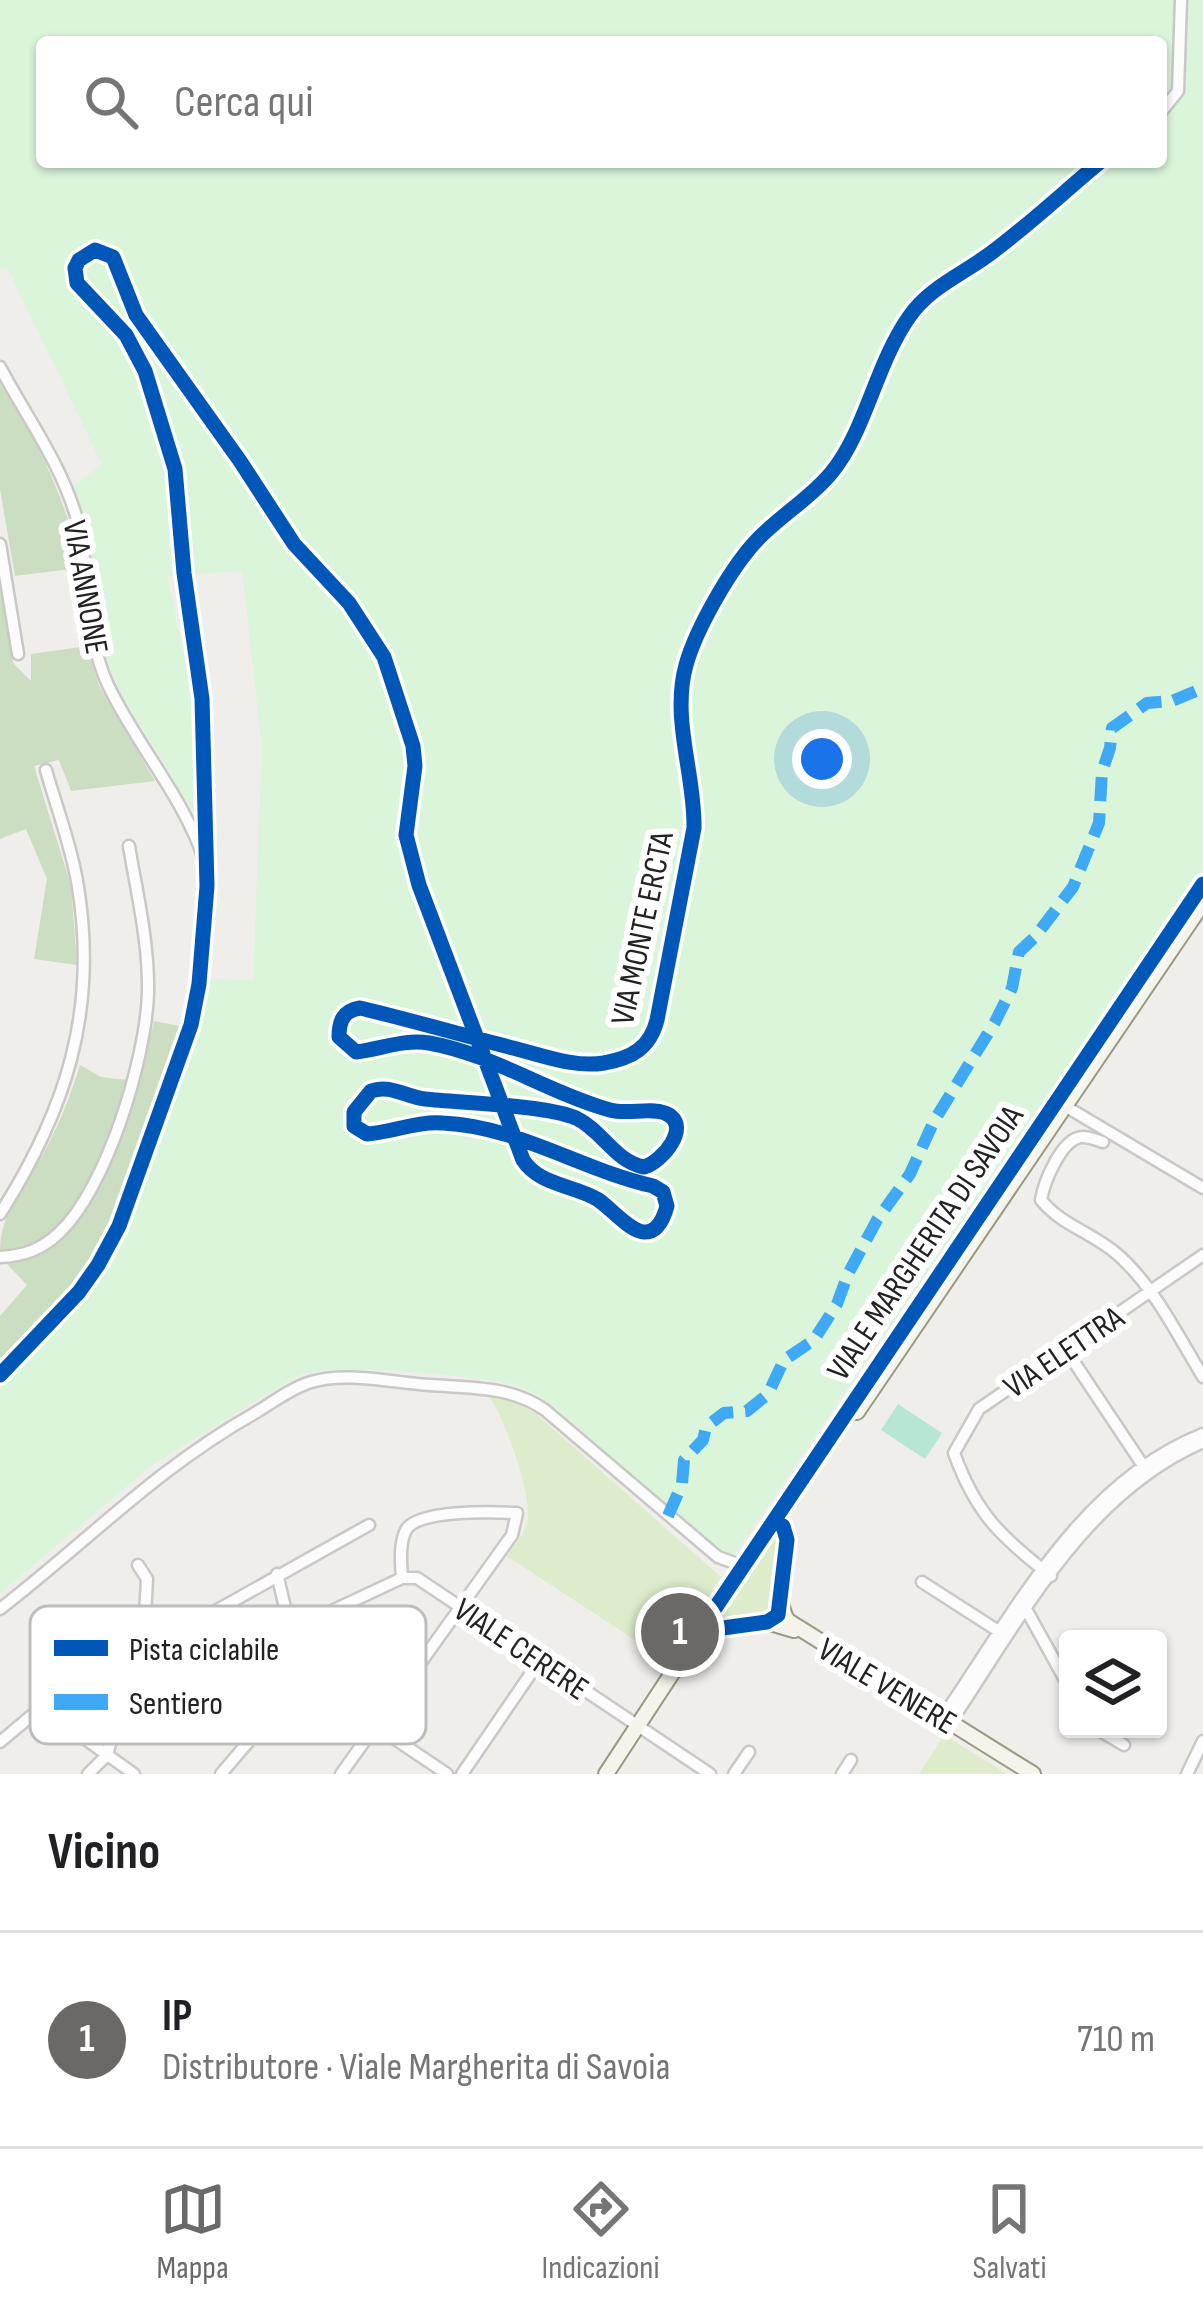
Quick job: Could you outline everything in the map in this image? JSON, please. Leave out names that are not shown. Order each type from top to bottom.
[{"type":"street","points":[[1167,105],[1178,91],[1181,0]]},
{"type":"street","name":"VIA MONTE ERCTA","points":[[524,1160],[540,1178],[590,1195],[638,1230],[653,1229],[666,1212],[667,1198],[653,1186],[488,1130],[428,1123],[368,1134],[355,1126],[354,1112],[370,1091],[387,1088],[416,1098],[569,1115],[593,1129],[626,1161],[644,1167],[656,1163],[668,1150],[674,1124],[665,1113],[629,1114],[584,1102],[427,1043],[401,1042],[356,1052],[339,1037],[340,1021],[360,1008],[586,1064],[622,1059],[647,1044],[657,1020],[694,828],[680,710],[681,686],[695,638],[742,558],[820,486],[844,456],[873,382],[908,318],[938,287],[995,250],[1042,211]]},
{"type":"street","points":[[0,1375],[79,1292],[118,1226],[190,1025],[199,984],[208,871],[202,699],[175,469],[145,371],[126,335],[77,283],[79,260],[95,250],[113,257],[136,315],[241,460],[294,544],[349,603],[384,657],[413,746],[406,835],[419,885]]},
{"type":"street","name":"VIA ANNONE","points":[[0,367],[52,456],[70,498],[79,526],[91,626],[108,685],[189,821],[208,871]]},
{"type":"street","points":[[0,544],[18,654]]},
{"type":"street","points":[[0,1214],[60,1103],[81,1016],[84,951],[78,885],[46,770]]},
{"type":"street","points":[[0,1257],[39,1248],[68,1222],[107,1154],[130,1090],[148,996],[144,932],[129,845]]},
{"type":"street","name":"VIALE MARGHERITA DI SAVOIA","points":[[777,1526],[1203,884]]},
{"type":"street","name":"VIALE MARGHERITA DI SAVOIA","points":[[606,1774],[731,1583],[786,1516],[1203,903]]},
{"type":"street","points":[[1065,1106],[1203,1188]]},
{"type":"street","points":[[1103,1142],[1082,1136],[1071,1141],[1043,1187],[1042,1199],[1052,1213],[1117,1253],[1150,1292],[1203,1377]]},
{"type":"street","name":"VIA ELETTRA","points":[[1048,1573],[987,1522],[954,1453],[979,1409],[1203,1255]]},
{"type":"street","points":[[1066,1350],[1145,1469]]},
{"type":"street","points":[[0,1609],[183,1456],[299,1388],[327,1379],[496,1390],[524,1397],[718,1557],[743,1566]]},
{"type":"street","points":[[946,1721],[1101,1499],[1203,1438]]},
{"type":"street","points":[[342,1606],[402,1578],[400,1559],[406,1531],[417,1520],[517,1513],[512,1535],[426,1656]]},
{"type":"street","points":[[221,1606],[369,1525]]},
{"type":"street","points":[[767,1622],[780,1610],[787,1540],[777,1526]]},
{"type":"street","points":[[718,1557],[731,1583]]},
{"type":"street","points":[[138,1565],[147,1579],[146,1606]]},
{"type":"street","points":[[1005,1635],[1027,1611],[1048,1573]]},
{"type":"street","points":[[277,1574],[284,1606]]},
{"type":"street","name":"VIALE CERERE","points":[[402,1578],[417,1579],[710,1774]]},
{"type":"street","points":[[922,1582],[1005,1635]]},
{"type":"street","points":[[780,1610],[804,1634]]},
{"type":"street","points":[[1027,1611],[1059,1669]]},
{"type":"street","points":[[705,1629],[767,1622],[804,1634]]},
{"type":"street","name":"VIALE VENERE","points":[[804,1634],[1034,1774]]},
{"type":"street","points":[[462,1774],[540,1660]]},
{"type":"street","points":[[0,1742],[30,1717]]},
{"type":"street","points":[[1112,1738],[1124,1745]]},
{"type":"street","points":[[1194,1768],[1203,1741]]},
{"type":"street","points":[[90,1744],[134,1774]]},
{"type":"street","points":[[88,1774],[107,1755],[110,1744]]},
{"type":"street","points":[[221,1774],[246,1744]]},
{"type":"street","points":[[341,1774],[363,1744]]},
{"type":"street","points":[[403,1744],[447,1774]]},
{"type":"street","points":[[734,1774],[749,1752]]},
{"type":"street","points":[[842,1774],[851,1760]]},
{"type":"green space","points":[[0,0],[1203,0],[1203,869],[734,1555],[719,1550],[548,1402],[528,1390],[506,1383],[401,1371],[318,1371],[300,1374],[152,1465],[0,1593],[0,1388],[85,1300],[119,1245],[188,1066],[208,979],[253,980],[262,747],[242,571],[167,576],[192,691],[201,825],[121,693],[104,657],[85,524],[73,485],[102,465],[7,267],[0,270]]},
{"type":"green space","points":[[0,377],[58,493],[80,568],[15,576],[0,489]]},
{"type":"green space","points":[[0,586],[13,663],[31,681],[31,654],[87,646],[99,686],[155,781],[71,791],[59,760],[34,766],[71,886],[77,965],[34,959],[47,879],[26,829],[0,839]]},
{"type":"green space","points":[[154,1021],[185,1027],[142,1151],[100,1251],[86,1273],[0,1366],[0,1316],[27,1285],[6,1263],[38,1252],[65,1231],[88,1201],[124,1128]]},
{"type":"green space","points":[[80,1065],[101,1077],[127,1080],[100,1161],[70,1213],[51,1233],[28,1246],[0,1251],[10,1210],[52,1137]]},
{"type":"green space","points":[[490,1398],[514,1402],[535,1413],[721,1577],[698,1614],[671,1597],[643,1640],[667,1661],[507,1556],[526,1528],[528,1512],[517,1460]]},
{"type":"green space","points":[[898,1404],[942,1433],[925,1459],[881,1430]]},
{"type":"green space","points":[[772,1533],[778,1533],[779,1542],[772,1607],[758,1618],[713,1624]]},
{"type":"green space","points":[[944,1735],[1007,1774],[919,1774]]},
{"type":"tunnel","points":[[1042,211],[1093,168]]},
{"type":"tunnel","points":[[419,885],[523,1160]]},
{"type":"marked path","points":[[668,1516],[682,1484],[684,1460],[703,1440],[706,1427],[724,1413],[747,1411],[768,1394],[784,1360],[814,1340],[837,1304],[877,1220],[910,1174],[934,1121],[995,1022],[1012,988],[1019,952],[1073,887],[1099,823],[1102,772],[1112,728],[1147,703],[1172,701],[1203,688]]},
{"type":"cycle path","points":[[477,1039],[581,1064],[614,1061],[645,1045],[657,1020],[694,828],[682,685],[706,617],[748,551],[824,481],[843,456],[888,355],[918,306],[1008,240],[1093,168]]},
{"type":"cycle path","points":[[0,1375],[79,1292],[119,1226],[191,1025],[199,984],[207,886],[202,699],[175,469],[145,371],[126,335],[77,283],[79,260],[95,250],[113,257],[136,315],[294,544],[349,603],[384,657],[413,746],[406,835],[419,885],[477,1039]]},
{"type":"cycle path","points":[[783,1526],[787,1540],[778,1615],[767,1622],[708,1630],[705,1623],[1203,884]]},
{"type":"cycle path","points":[[477,1039],[360,1008],[346,1014],[339,1037],[356,1052],[419,1042],[485,1060]]},
{"type":"cycle path","points":[[477,1039],[485,1060]]},
{"type":"cycle path","points":[[485,1060],[502,1105]]},
{"type":"cycle path","points":[[485,1060],[610,1110],[665,1113],[673,1119],[676,1134],[666,1151],[644,1167],[625,1159],[576,1118],[502,1105]]},
{"type":"cycle path","points":[[502,1105],[425,1099],[385,1089],[371,1091],[354,1112],[354,1126],[367,1134],[433,1123],[514,1137]]},
{"type":"cycle path","points":[[502,1105],[514,1137]]},
{"type":"cycle path","points":[[514,1137],[653,1186],[663,1192],[667,1206],[660,1224],[649,1232],[638,1231],[597,1199],[538,1175],[523,1160],[514,1137]]},
{"type":"place","name":"IP","points":[[680,1632]]}]
